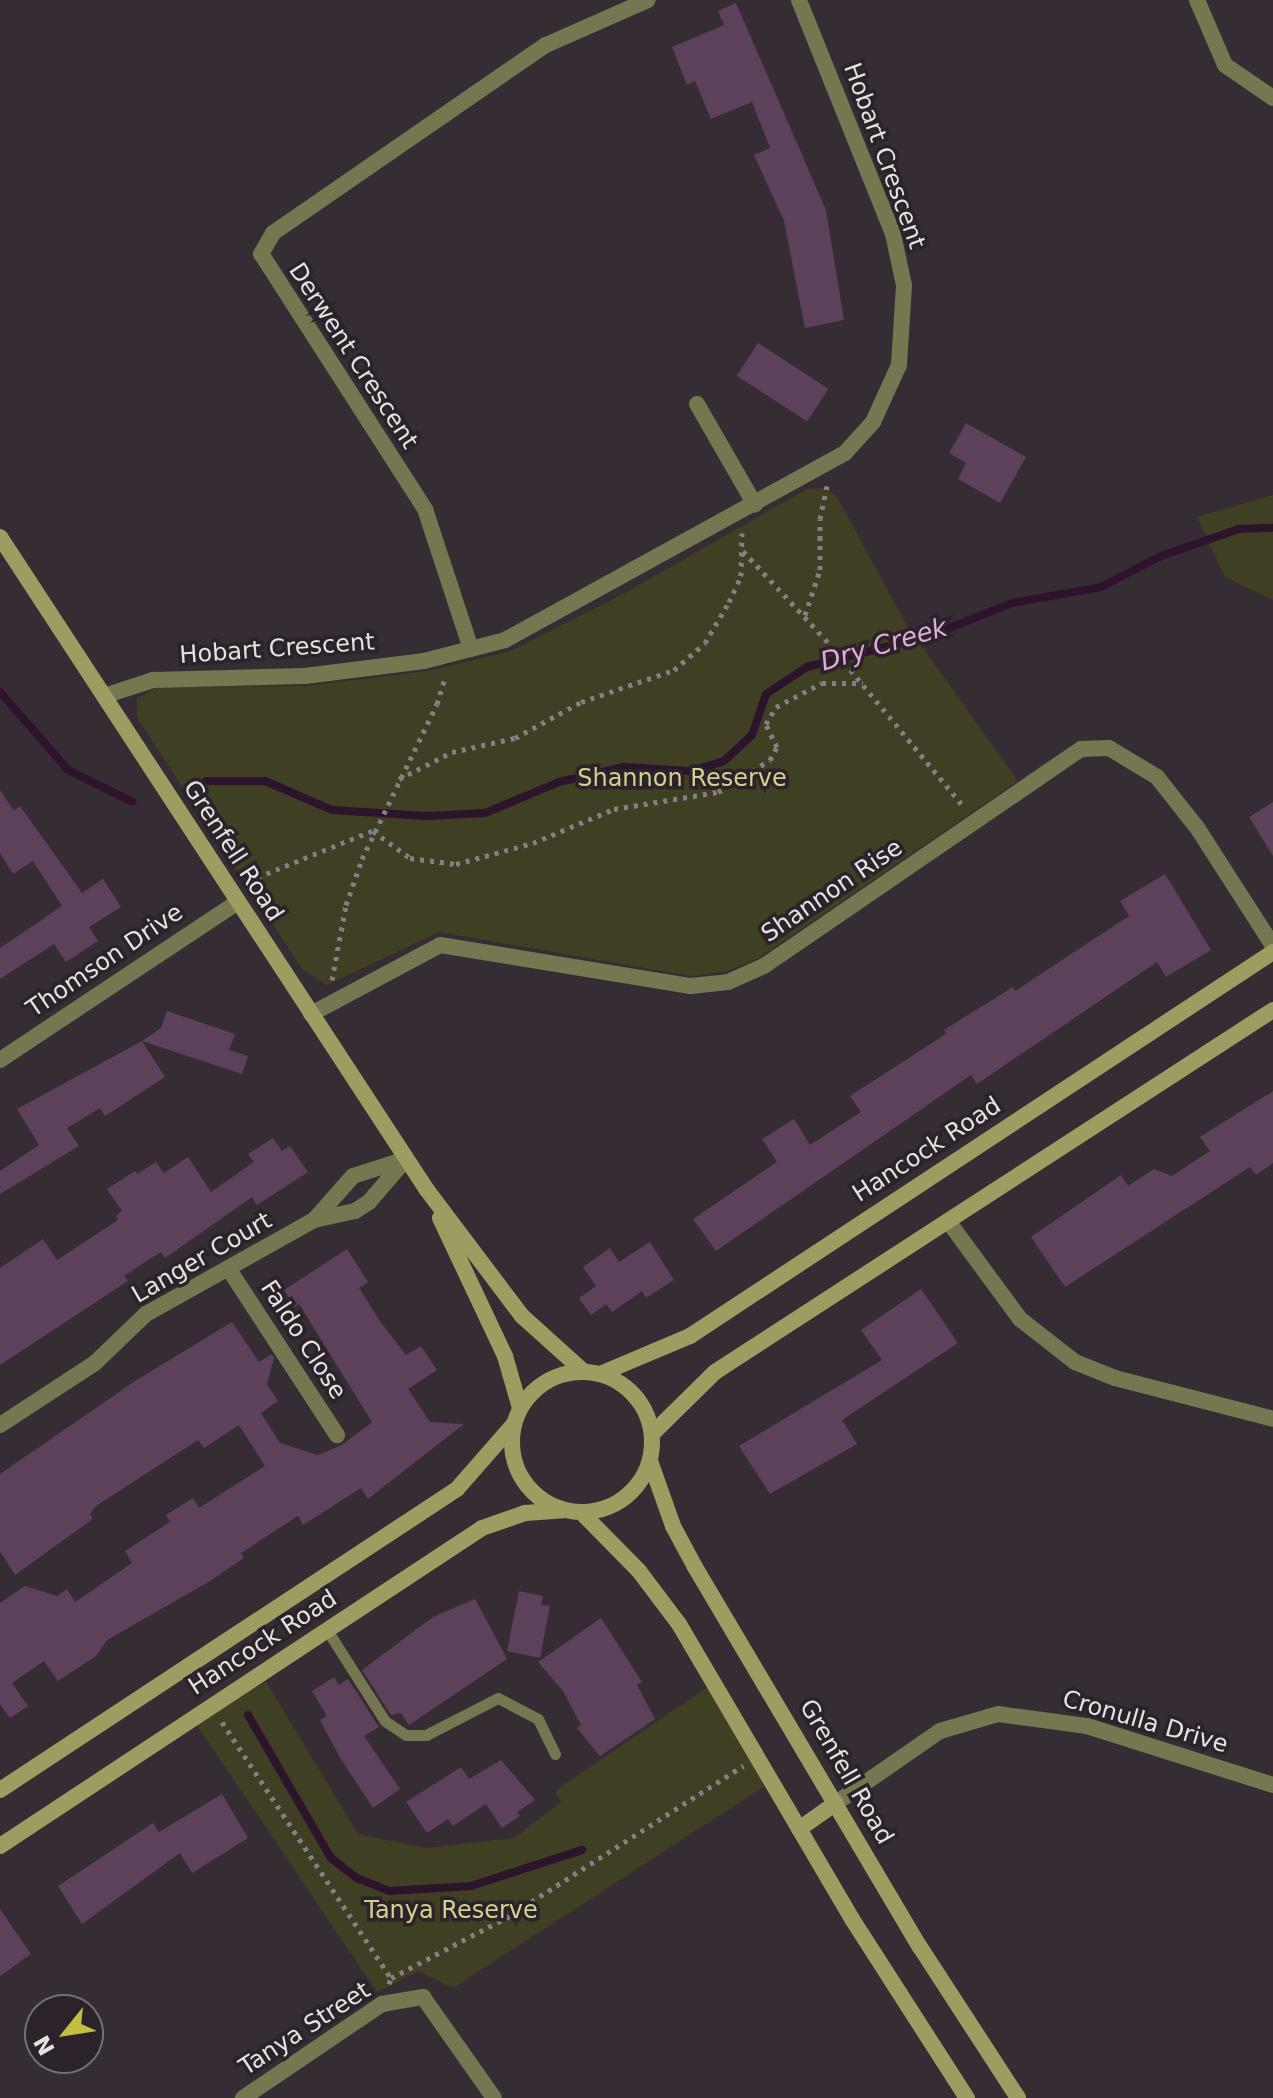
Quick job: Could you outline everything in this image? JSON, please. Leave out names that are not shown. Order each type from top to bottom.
[{"type":"main road","name":"Grenfell Road","points":[[0,537],[427,1190],[522,1316],[592,1373]]},
{"type":"main road","name":"Hancock Road","points":[[592,1373],[690,1336],[1273,952]]},
{"type":"main road","points":[[652,1434],[715,1372],[1273,1010]]},
{"type":"main road","name":"Grenfell Road","points":[[427,1190],[505,1356],[517,1416]]},
{"type":"main road","points":[[572,1511],[624,1499],[650,1461],[652,1434],[635,1396],[592,1373],[547,1381],[517,1416],[512,1451],[521,1477],[539,1498],[572,1511],[658,1594],[799,1829],[967,2098]]},
{"type":"main road","name":"Hancock Road","points":[[0,1790],[457,1489],[517,1416]]},
{"type":"main road","name":"Grenfell Road","points":[[650,1461],[673,1526],[695,1567],[920,1947],[1018,2098]]},
{"type":"main road","name":"Hancock Road","points":[[0,1846],[482,1528],[525,1513],[572,1511]]},
{"type":"main road","points":[[799,1829],[836,1803]]},
{"type":"street","name":"Derwent Crescent","points":[[471,649],[425,509],[261,254],[273,233],[546,45],[648,0]]},
{"type":"street","name":"Hobart Crescent","points":[[104,696],[153,680],[305,676],[451,654],[505,640],[832,461],[873,422],[899,365],[904,285],[893,234],[799,0]]},
{"type":"street","points":[[1197,0],[1225,65],[1273,98]]},
{"type":"street","points":[[697,404],[747,509]]},
{"type":"street","name":"Shannon Rise","points":[[311,1014],[440,945],[691,986],[728,982],[764,966],[1081,749],[1109,748],[1157,777],[1198,829],[1273,946]]},
{"type":"street","name":"Thomson Drive","points":[[0,1060],[234,896]]},
{"type":"street","name":"Langer Court","points":[[314,1220],[355,1211],[369,1202],[406,1159]]},
{"type":"street","name":"Langer Court","points":[[0,1425],[95,1363],[146,1314],[230,1271],[314,1220],[353,1176],[406,1159]]},
{"type":"street","points":[[948,1221],[1020,1319],[1075,1362],[1115,1378],[1273,1419]]},
{"type":"street","name":"Faldo Close","points":[[230,1271],[337,1435]]},
{"type":"street","name":"Cronulla Drive","points":[[836,1803],[940,1731],[998,1714],[1087,1726],[1273,1785]]},
{"type":"street","points":[[388,2002],[423,1997],[494,2098]]},
{"type":"street","name":"Tanya Street","points":[[243,2098],[388,2002]]},
{"type":"lane","points":[[327,1630],[385,1721],[406,1735],[426,1735],[498,1698],[538,1719],[555,1754]]},
{"type":"path","points":[[805,616],[820,570],[820,519],[832,461]]},
{"type":"path","points":[[399,779],[452,752],[515,738],[581,702],[674,670],[716,626],[741,576],[747,509]]},
{"type":"path","points":[[743,550],[858,677],[976,822]]},
{"type":"path","points":[[327,1005],[346,905],[373,831],[437,704],[451,654]]},
{"type":"path","points":[[373,831],[410,858],[456,864],[533,843],[614,809],[718,792],[770,760],[777,747],[766,724],[776,707],[822,683],[863,683]]},
{"type":"path","points":[[234,896],[373,831]]},
{"type":"path","points":[[211,1705],[391,1978],[388,2002]]},
{"type":"path","points":[[391,1978],[506,1918],[728,1774],[759,1759]]},
{"type":"green space","name":"Shannon Reserve","points":[[822,488],[836,495],[906,624],[1018,781],[759,958],[725,972],[690,976],[439,932],[327,985],[303,970],[137,718],[137,699],[158,687],[305,686],[428,671],[511,651],[625,593],[807,489]]},
{"type":"green space","points":[[1273,495],[1273,600],[1225,577],[1197,517]]},
{"type":"green space","name":"Tanya Reserve","points":[[262,1675],[358,1834],[426,1848],[514,1838],[561,1802],[555,1791],[709,1686],[768,1784],[453,1988],[419,1971],[377,1992],[194,1721]]},
{"type":"building","points":[[736,3],[826,210],[844,320],[805,328],[784,221],[754,155],[770,148],[752,102],[711,119],[695,81],[687,85],[672,47],[724,25],[718,11]]},
{"type":"building","points":[[758,343],[828,389],[807,421],[737,376]]},
{"type":"building","points":[[966,423],[1026,457],[1000,503],[958,479],[966,463],[949,453]]},
{"type":"building","points":[[0,790],[14,811],[20,806],[82,893],[103,879],[121,907],[89,927],[98,941],[66,962],[54,944],[0,979],[0,948],[62,906],[33,861],[13,874],[0,853]]},
{"type":"building","points":[[1273,802],[1273,856],[1249,817]]},
{"type":"building","points":[[1165,874],[1211,950],[1166,977],[1157,962],[977,1084],[971,1075],[716,1251],[693,1219],[777,1162],[762,1139],[794,1119],[810,1145],[861,1112],[850,1096],[946,1034],[944,1030],[1013,987],[1015,991],[1129,916],[1120,901]]},
{"type":"building","points":[[167,1011],[235,1034],[229,1050],[248,1056],[242,1074],[142,1041],[161,1028]]},
{"type":"building","points":[[142,1041],[165,1077],[105,1116],[100,1108],[67,1128],[79,1146],[0,1194],[0,1171],[39,1145],[17,1109]]},
{"type":"building","points":[[1273,1091],[1273,1163],[1256,1175],[1250,1167],[1065,1287],[1031,1237],[1121,1175],[1128,1186],[1154,1169],[1172,1176],[1210,1151],[1200,1137]]},
{"type":"building","points":[[273,1138],[282,1151],[290,1146],[308,1172],[257,1205],[252,1197],[165,1258],[161,1252],[124,1276],[128,1281],[0,1365],[0,1268],[43,1239],[57,1260],[118,1220],[116,1216],[122,1211],[107,1189],[135,1171],[137,1174],[156,1162],[164,1173],[188,1157],[211,1192],[254,1162],[248,1154]]},
{"type":"building","points":[[650,1242],[674,1280],[646,1298],[642,1291],[612,1312],[606,1304],[591,1315],[579,1298],[596,1286],[583,1267],[610,1248],[619,1262]]},
{"type":"building","points":[[347,1249],[368,1282],[359,1288],[382,1324],[406,1355],[421,1346],[437,1370],[408,1389],[430,1422],[464,1424],[368,1499],[361,1488],[303,1525],[298,1516],[241,1553],[244,1558],[210,1581],[107,1640],[96,1656],[58,1681],[44,1661],[12,1683],[28,1706],[10,1718],[0,1704],[0,1603],[25,1586],[57,1596],[67,1589],[75,1602],[132,1563],[125,1551],[170,1522],[166,1515],[193,1498],[199,1508],[265,1466],[239,1425],[204,1448],[198,1440],[96,1506],[90,1514],[93,1519],[15,1575],[0,1551],[0,1474],[135,1381],[232,1322],[259,1362],[271,1354],[274,1358],[267,1384],[278,1401],[261,1413],[280,1443],[318,1455],[342,1445],[372,1422],[299,1304],[295,1307],[284,1290]]},
{"type":"building","points":[[921,1289],[958,1343],[842,1420],[857,1444],[770,1494],[739,1446],[882,1360],[861,1330]]},
{"type":"building","points":[[519,1591],[543,1596],[541,1605],[550,1606],[540,1658],[507,1651]]},
{"type":"building","points":[[475,1599],[507,1659],[409,1725],[401,1713],[391,1715],[362,1670],[433,1617]]},
{"type":"building","points":[[601,1618],[642,1682],[637,1685],[655,1719],[600,1756],[577,1728],[581,1725],[563,1691],[538,1662]]},
{"type":"building","points":[[334,1677],[339,1685],[348,1679],[379,1727],[364,1736],[400,1789],[373,1808],[320,1720],[327,1716],[312,1691]]},
{"type":"building","points":[[501,1760],[535,1800],[517,1812],[520,1816],[502,1828],[486,1804],[453,1826],[448,1819],[427,1833],[406,1802],[461,1767],[469,1779]]},
{"type":"building","points":[[222,1794],[248,1838],[192,1873],[180,1853],[82,1924],[58,1886],[153,1823],[159,1832]]},
{"type":"building","points":[[0,1909],[31,1954],[0,1976]]},
{"type":"waterway","name":"Dry Creek","points":[[206,781],[265,781],[332,810],[427,816],[485,813],[559,782],[624,767],[690,771],[724,761],[752,735],[766,694],[807,667],[929,636],[1012,603],[1101,587],[1161,556],[1239,529],[1273,528]]},
{"type":"waterway","name":"Dry Creek","points":[[0,692],[68,770],[133,802]]},
{"type":"waterway","points":[[248,1715],[331,1858],[357,1878],[389,1891],[471,1886],[582,1850]]}]
